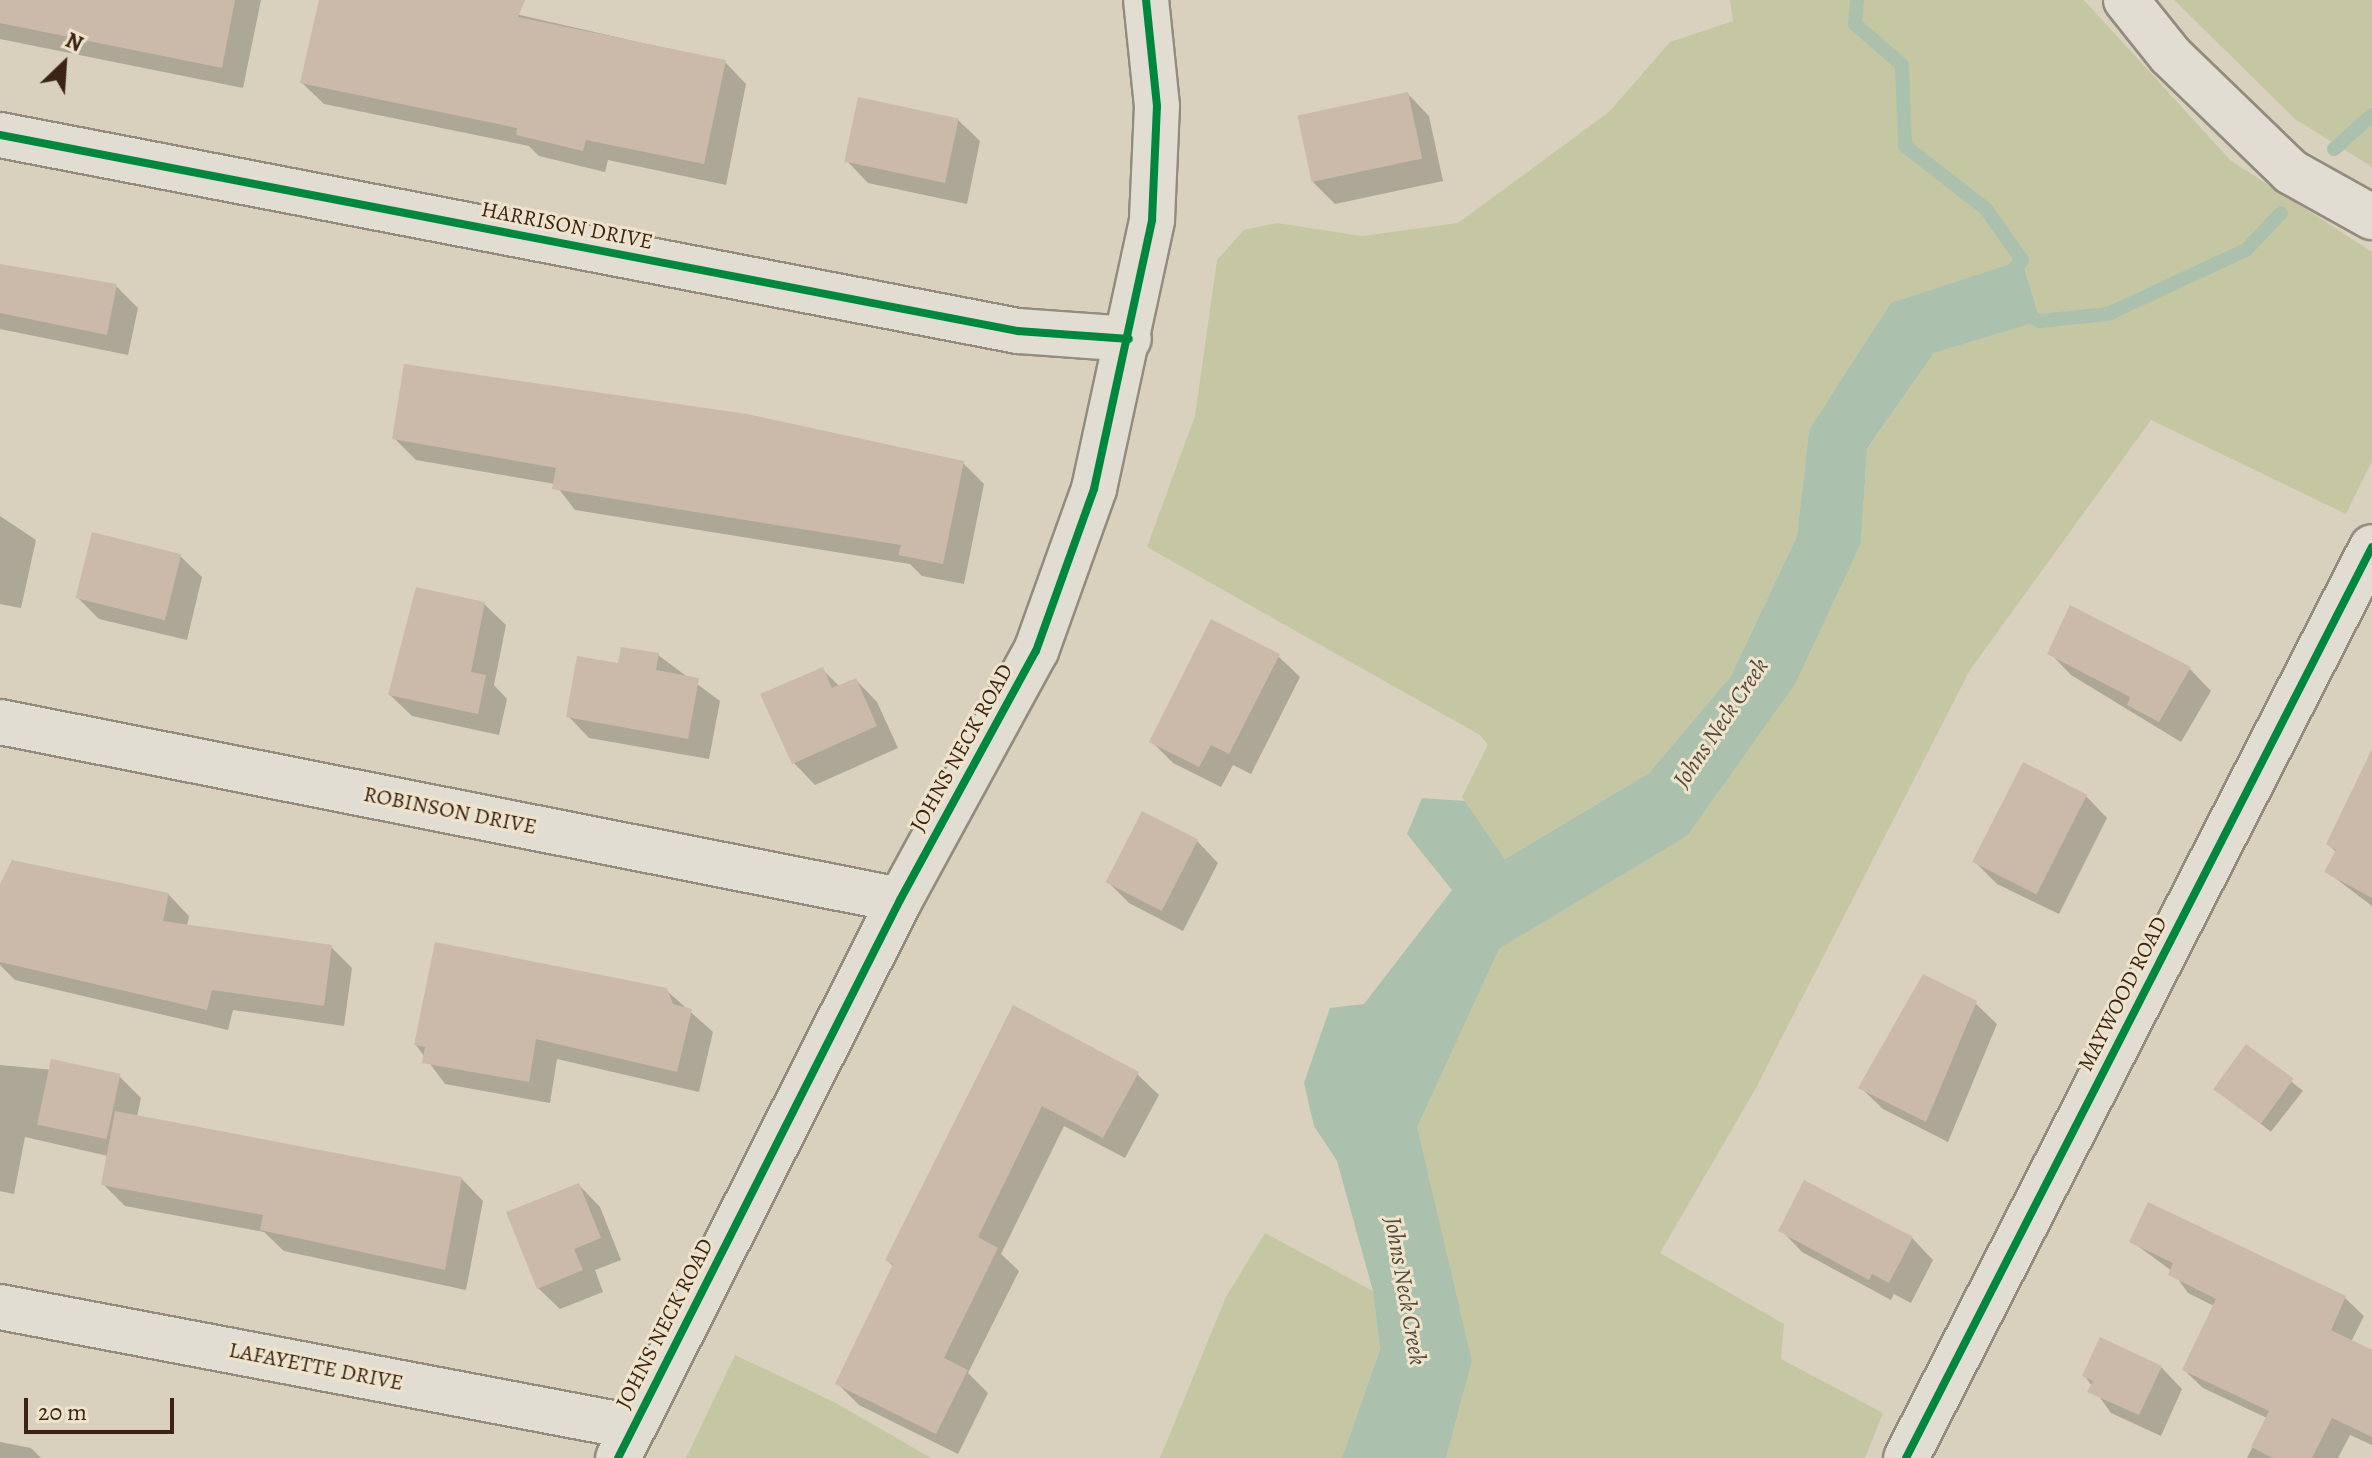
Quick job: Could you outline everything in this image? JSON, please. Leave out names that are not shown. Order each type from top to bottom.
[{"type":"street","name":"JOHNS NECK ROAD","points":[[625,1443],[900,900],[1036,651],[1094,489],[1129,339],[1152,220],[1157,106],[1146,0]]},
{"type":"street","points":[[2126,0],[2170,55],[2291,172],[2372,217]]},
{"type":"street","name":"HARRISON DRIVE","points":[[0,135],[1018,331],[1129,339]]},
{"type":"street","name":"MAYWOOD ROAD","points":[[1906,1458],[2372,547]]},
{"type":"street","name":"ROBINSON DRIVE","points":[[0,722],[900,900]]},
{"type":"street","name":"LAFAYETTE DRIVE","points":[[0,1307],[625,1443]]},
{"type":"shaded area","points":[[1730,0],[2084,0],[2230,160],[2372,252],[2372,461],[2346,514],[2151,420],[1970,670],[1756,1088],[1660,1253],[1784,1324],[1781,1359],[1883,1413],[1865,1458],[1446,1458],[1472,1361],[1416,1127],[1499,949],[1687,836],[1861,543],[1867,450],[1934,353],[2039,321],[2023,261],[1809,430],[1797,536],[1731,676],[1649,773],[1505,859],[1462,797],[1488,745],[1480,735],[1147,547],[1195,416],[1217,260],[1244,230],[1277,223],[1362,236],[1458,223],[1609,112],[1670,42],[1733,21]]},
{"type":"shaded area","points":[[2174,0],[2372,0],[2372,167],[2295,119]]},
{"type":"shaded area","points":[[1265,1233],[1373,1291],[1380,1349],[1342,1458],[1160,1458],[1226,1297]]},
{"type":"shaded area","points":[[735,1355],[836,1403],[931,1458],[686,1458]]},
{"type":"water","points":[[2022,260],[2040,321],[1934,353],[1867,449],[1861,543],[1795,684],[1687,836],[1499,949],[1417,1127],[1472,1361],[1446,1458],[1342,1458],[1380,1349],[1373,1291],[1337,1161],[1314,1126],[1304,1083],[1330,1008],[1364,1004],[1452,890],[1407,834],[1422,798],[1465,801],[1505,859],[1649,773],[1731,676],[1797,536],[1809,430],[1891,303]]},
{"type":"building","points":[[0,0],[235,0],[222,68],[0,23]]},
{"type":"building","points":[[319,0],[525,0],[518,17],[726,60],[704,164],[586,140],[583,151],[516,135],[517,128],[300,83]]},
{"type":"building","points":[[1408,92],[1422,159],[1312,182],[1297,115]]},
{"type":"building","points":[[858,97],[959,118],[945,183],[844,162]]},
{"type":"building","points":[[0,264],[117,284],[107,335],[0,313]]},
{"type":"building","points":[[404,364],[747,414],[964,461],[943,564],[898,555],[901,545],[552,489],[556,468],[392,439]]},
{"type":"building","points":[[92,532],[181,554],[165,620],[76,598]]},
{"type":"building","points":[[416,587],[485,602],[471,672],[486,675],[478,714],[388,695]]},
{"type":"building","points":[[2070,605],[2191,667],[2159,722],[2127,705],[2130,697],[2047,654]]},
{"type":"building","points":[[1211,619],[1280,654],[1229,754],[1211,745],[1199,767],[1149,742]]},
{"type":"building","points":[[621,647],[659,653],[656,670],[699,678],[688,739],[566,717],[577,656],[618,663]]},
{"type":"building","points":[[823,667],[832,688],[856,678],[877,726],[792,764],[760,694]]},
{"type":"building","points":[[2372,749],[2372,898],[2324,872],[2336,850],[2326,844]]},
{"type":"building","points":[[2023,762],[2087,795],[2036,894],[1972,862]]},
{"type":"building","points":[[1142,811],[1198,840],[1162,911],[1106,882]]},
{"type":"building","points":[[12,860],[169,893],[163,921],[332,945],[324,1006],[212,990],[207,1010],[0,962],[0,884]]},
{"type":"building","points":[[435,942],[667,988],[673,1004],[692,1009],[677,1072],[536,1039],[529,1082],[422,1063],[425,1047],[414,1045]]},
{"type":"building","points":[[1923,974],[1977,1001],[1926,1122],[1858,1088]]},
{"type":"building","points":[[1013,1005],[1139,1072],[1103,1138],[1042,1106],[978,1237],[998,1248],[944,1358],[968,1370],[936,1434],[835,1384],[893,1264],[885,1260]]},
{"type":"building","points":[[2246,1044],[2294,1079],[2261,1124],[2213,1089]]},
{"type":"building","points":[[51,1059],[120,1074],[107,1139],[37,1125]]},
{"type":"building","points":[[115,1111],[462,1177],[445,1270],[260,1230],[263,1215],[101,1185]]},
{"type":"building","points":[[1804,1180],[1913,1237],[1889,1283],[1872,1274],[1869,1280],[1778,1231]]},
{"type":"building","points":[[579,1183],[601,1238],[574,1249],[583,1270],[537,1289],[506,1212]]},
{"type":"building","points":[[2148,1202],[2346,1296],[2331,1330],[2372,1350],[2372,1437],[2332,1418],[2312,1458],[2273,1458],[2251,1447],[2269,1411],[2182,1370],[2216,1299],[2168,1275],[2173,1263],[2129,1242]]},
{"type":"building","points":[[2100,1337],[2162,1366],[2139,1415],[2087,1392],[2093,1381],[2082,1376]]},
{"type":"waterway","points":[[1857,0],[1855,24],[1902,65],[1905,146],[1986,209],[2022,260],[2011,273]]},
{"type":"waterway","name":"Johns Neck Creek","points":[[2334,149],[2372,115]]},
{"type":"waterway","name":"Johns Neck Creek","points":[[2022,314],[2040,321],[2108,314],[2246,250],[2281,213]]},
{"type":"cycle path","points":[[618,1458],[900,900],[1036,651],[1094,489],[1152,220],[1157,106],[1146,0]]},
{"type":"cycle path","points":[[0,135],[1018,331],[1129,339]]},
{"type":"cycle path","points":[[1906,1458],[2372,547]]}]
